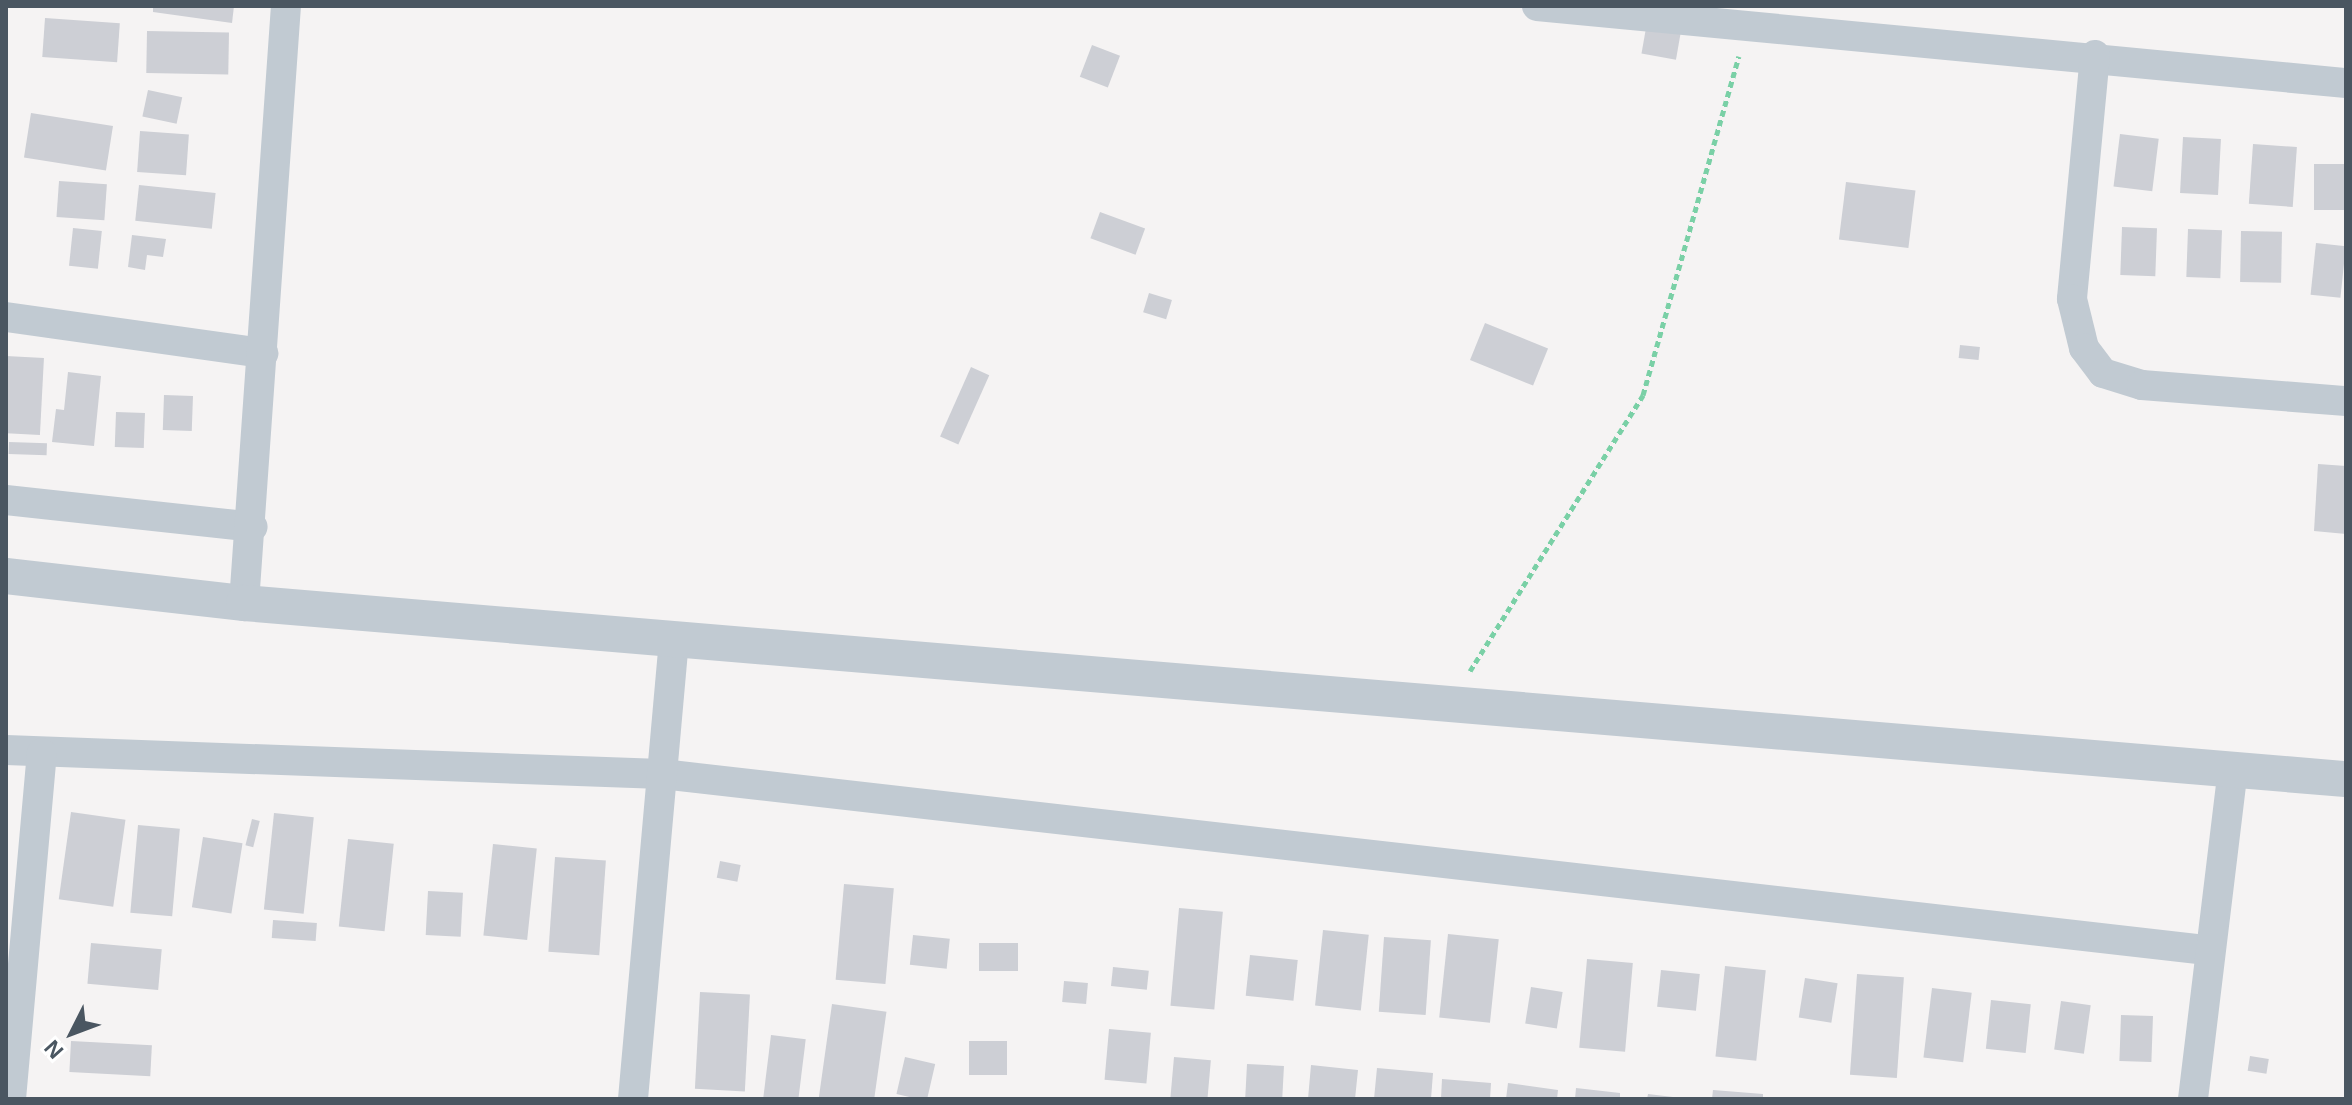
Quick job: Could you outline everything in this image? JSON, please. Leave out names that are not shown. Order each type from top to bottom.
[{"type":"street","points":[[244,603],[253,527],[286,6]]},
{"type":"street","points":[[1537,6],[1750,15],[2346,83]]},
{"type":"street","points":[[2095,55],[2072,299],[2084,348],[2103,373],[2142,385],[2346,401]]},
{"type":"street","points":[[6,317],[263,353]]},
{"type":"street","points":[[6,500],[253,527]]},
{"type":"street","points":[[6,576],[244,603],[674,637],[1448,706],[2233,767],[2346,779]]},
{"type":"street","points":[[633,1099],[674,637]]},
{"type":"street","points":[[6,750],[662,774],[2207,950]]},
{"type":"street","points":[[10,1084],[42,753]]},
{"type":"street","points":[[2193,1099],[2207,950],[2233,767]]},
{"type":"path","points":[[1448,706],[1643,395],[1750,15]]},
{"type":"building","points":[[153,6],[234,6],[232,23],[153,12]]},
{"type":"building","points":[[45,18],[120,23],[117,62],[42,57]]},
{"type":"building","points":[[1646,28],[1680,34],[1676,60],[1641,54]]},
{"type":"building","points":[[147,31],[229,32],[228,74],[146,73]]},
{"type":"building","points":[[1092,45],[1120,56],[1108,87],[1080,77]]},
{"type":"building","points":[[148,90],[182,97],[177,124],[142,116]]},
{"type":"building","points":[[31,113],[113,126],[106,170],[24,157]]},
{"type":"building","points":[[140,131],[189,134],[186,175],[137,172]]},
{"type":"building","points":[[2120,134],[2159,139],[2152,191],[2114,187]]},
{"type":"building","points":[[2183,137],[2221,139],[2218,195],[2180,193]]},
{"type":"building","points":[[2253,144],[2297,147],[2293,207],[2249,204]]},
{"type":"building","points":[[2314,164],[2346,164],[2346,210],[2314,210]]},
{"type":"building","points":[[59,181],[107,184],[104,220],[56,217]]},
{"type":"building","points":[[1846,182],[1915,191],[1908,248],[1839,240]]},
{"type":"building","points":[[139,185],[216,193],[212,229],[135,221]]},
{"type":"building","points":[[1100,212],[1145,228],[1136,255],[1090,238]]},
{"type":"building","points":[[2122,227],[2157,228],[2155,276],[2120,275]]},
{"type":"building","points":[[73,228],[102,231],[98,269],[69,266]]},
{"type":"building","points":[[2188,229],[2222,230],[2220,278],[2186,277]]},
{"type":"building","points":[[2241,231],[2282,232],[2281,283],[2240,282]]},
{"type":"building","points":[[132,235],[166,239],[163,257],[147,255],[145,270],[128,267]]},
{"type":"building","points":[[2316,243],[2346,246],[2340,298],[2311,295]]},
{"type":"building","points":[[1149,293],[1172,300],[1166,319],[1143,312]]},
{"type":"building","points":[[1485,323],[1548,348],[1533,386],[1470,360]]},
{"type":"building","points":[[1960,345],[1980,347],[1979,360],[1959,358]]},
{"type":"building","points":[[6,356],[44,358],[40,435],[6,433]]},
{"type":"building","points":[[971,367],[989,375],[958,445],[940,436]]},
{"type":"building","points":[[68,372],[101,376],[94,446],[52,442],[56,409],[64,410]]},
{"type":"building","points":[[164,395],[193,396],[192,431],[163,430]]},
{"type":"building","points":[[116,412],[145,413],[144,448],[115,447]]},
{"type":"building","points":[[9,442],[47,443],[47,455],[9,454]]},
{"type":"building","points":[[2318,464],[2346,466],[2346,534],[2314,531]]},
{"type":"building","points":[[71,812],[125,820],[113,907],[59,899]]},
{"type":"building","points":[[274,813],[314,817],[304,914],[264,909]]},
{"type":"building","points":[[252,819],[260,821],[253,847],[245,845]]},
{"type":"building","points":[[138,825],[180,829],[172,916],[130,913]]},
{"type":"building","points":[[203,837],[243,843],[231,913],[192,907]]},
{"type":"building","points":[[348,839],[394,844],[385,931],[339,927]]},
{"type":"building","points":[[493,844],[537,849],[527,940],[483,935]]},
{"type":"building","points":[[555,857],[606,861],[599,955],[548,952]]},
{"type":"building","points":[[720,861],[741,865],[737,882],[717,878]]},
{"type":"building","points":[[844,884],[894,888],[885,984],[836,980]]},
{"type":"building","points":[[428,891],[463,893],[461,937],[426,935]]},
{"type":"building","points":[[1179,908],[1223,912],[1214,1009],[1170,1006]]},
{"type":"building","points":[[273,920],[317,923],[316,941],[272,938]]},
{"type":"building","points":[[1323,930],[1369,935],[1361,1010],[1315,1006]]},
{"type":"building","points":[[1448,934],[1499,939],[1490,1023],[1439,1018]]},
{"type":"building","points":[[913,935],[950,939],[947,969],[910,965]]},
{"type":"building","points":[[1384,937],[1431,940],[1426,1015],[1379,1012]]},
{"type":"building","points":[[91,943],[162,949],[158,990],[87,984]]},
{"type":"building","points":[[979,943],[1018,943],[1018,971],[979,971]]},
{"type":"building","points":[[1250,955],[1298,960],[1293,1001],[1246,996]]},
{"type":"building","points":[[1587,959],[1633,963],[1625,1052],[1579,1048]]},
{"type":"building","points":[[1725,966],[1766,970],[1756,1061],[1715,1057]]},
{"type":"building","points":[[1113,967],[1149,971],[1147,990],[1111,986]]},
{"type":"building","points":[[1661,970],[1700,974],[1696,1011],[1657,1007]]},
{"type":"building","points":[[1857,974],[1904,977],[1897,1078],[1850,1075]]},
{"type":"building","points":[[1805,978],[1838,983],[1831,1023],[1799,1018]]},
{"type":"building","points":[[1064,981],[1088,983],[1086,1004],[1062,1002]]},
{"type":"building","points":[[1531,987],[1563,992],[1557,1029],[1525,1024]]},
{"type":"building","points":[[1932,988],[1972,993],[1963,1062],[1923,1057]]},
{"type":"building","points":[[700,992],[750,995],[745,1091],[695,1089]]},
{"type":"building","points":[[1991,1000],[2031,1004],[2026,1053],[1986,1049]]},
{"type":"building","points":[[2061,1001],[2091,1005],[2084,1054],[2054,1050]]},
{"type":"building","points":[[832,1004],[886,1012],[874,1099],[819,1099]]},
{"type":"building","points":[[2121,1015],[2153,1016],[2151,1062],[2119,1061]]},
{"type":"building","points":[[1109,1029],[1151,1033],[1146,1083],[1105,1080]]},
{"type":"building","points":[[771,1035],[806,1039],[798,1099],[763,1098]]},
{"type":"building","points":[[71,1041],[152,1045],[150,1076],[69,1072]]},
{"type":"building","points":[[969,1041],[1007,1041],[1007,1075],[969,1075]]},
{"type":"building","points":[[2250,1056],[2269,1059],[2266,1074],[2248,1071]]},
{"type":"building","points":[[905,1057],[935,1064],[927,1099],[896,1094]]},
{"type":"building","points":[[1174,1057],[1211,1060],[1207,1099],[1170,1099]]},
{"type":"building","points":[[1247,1064],[1284,1066],[1282,1099],[1245,1097]]},
{"type":"building","points":[[1311,1065],[1358,1070],[1355,1099],[1308,1099]]},
{"type":"building","points":[[1377,1068],[1433,1073],[1431,1099],[1374,1099]]},
{"type":"building","points":[[1442,1079],[1491,1083],[1490,1099],[1441,1099]]},
{"type":"building","points":[[1508,1083],[1558,1090],[1557,1099],[1506,1099]]},
{"type":"building","points":[[1576,1088],[1620,1093],[1620,1099],[1575,1099]]},
{"type":"building","points":[[1713,1090],[1763,1094],[1763,1099],[1712,1099]]},
{"type":"building","points":[[1648,1094],[1673,1097],[1673,1099],[1647,1099]]}]
